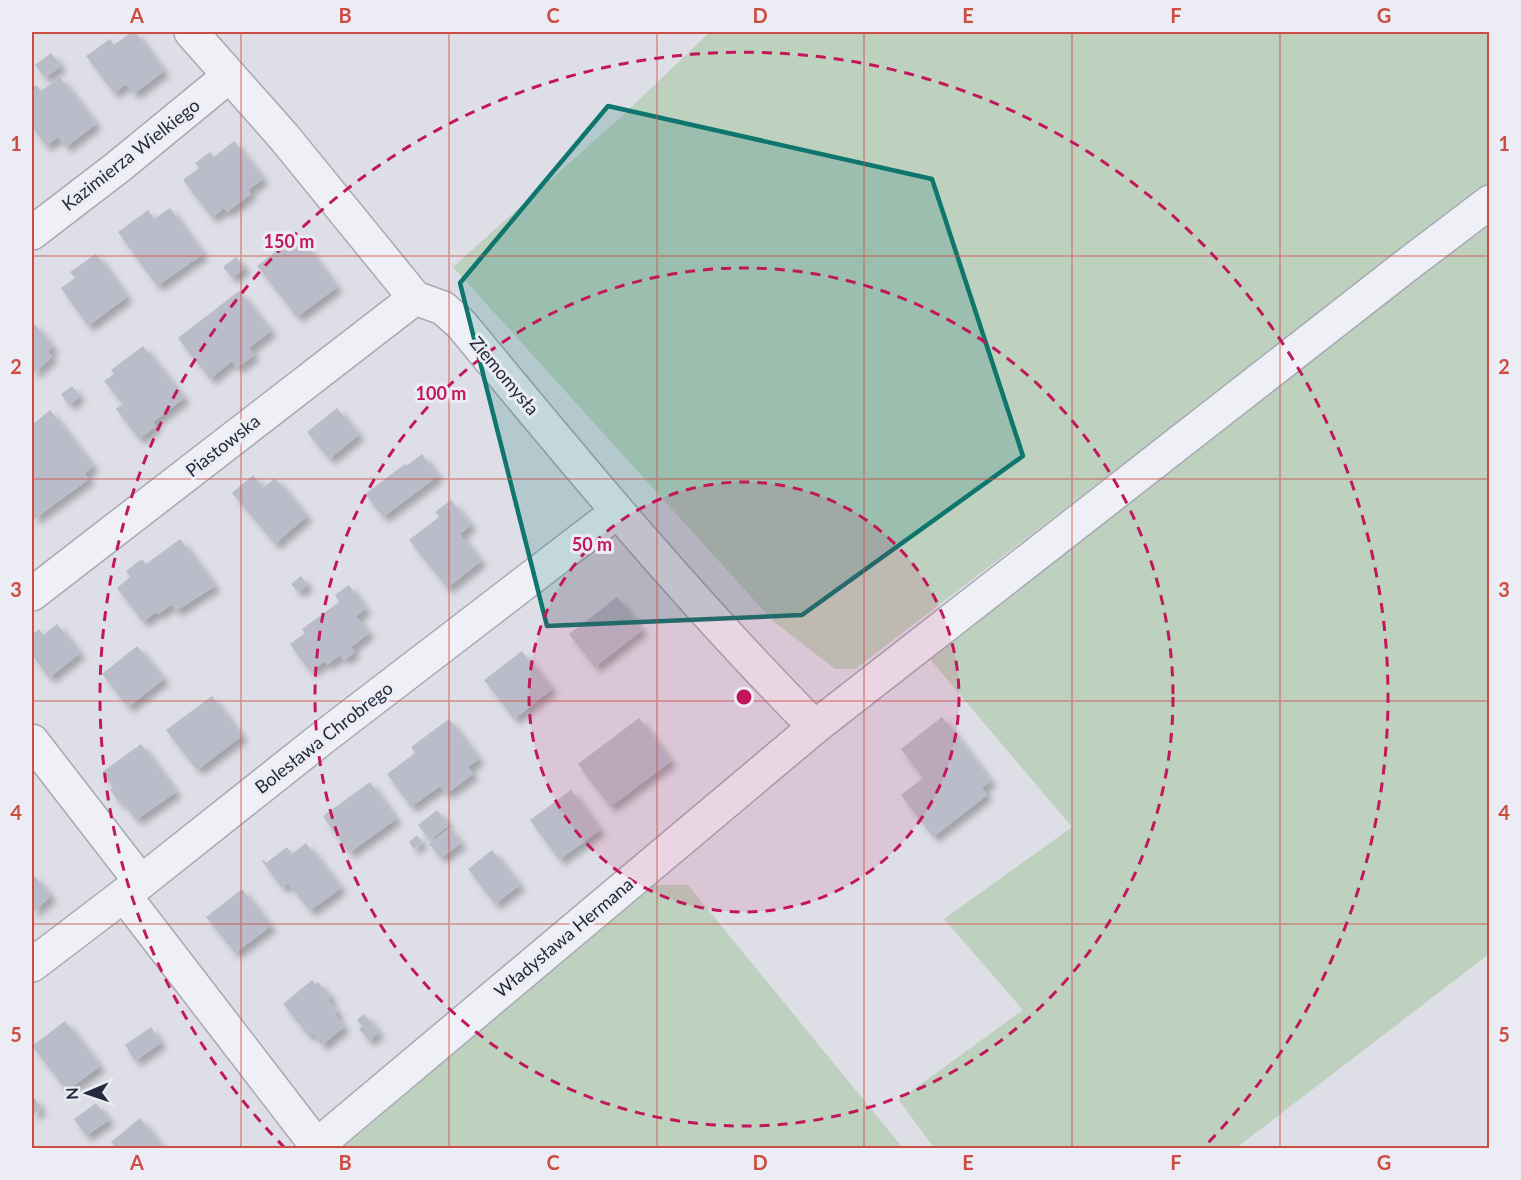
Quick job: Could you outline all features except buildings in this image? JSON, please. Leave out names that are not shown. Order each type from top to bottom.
[{"type":"street","points":[[191,32],[284,137],[415,298]]},
{"type":"street","name":"Kazimierza Wielkiego","points":[[32,233],[118,167],[229,76]]},
{"type":"street","name":"Władysława Hermana","points":[[316,1147],[815,727],[1490,202]]},
{"type":"street","name":"Ziemomysła","points":[[415,298],[443,308],[461,324],[617,512],[773,685],[815,727]]},
{"type":"street","name":"Piastowska","points":[[32,594],[415,298]]},
{"type":"street","name":"Bolesława Chrobrego","points":[[32,965],[617,512]]},
{"type":"street","points":[[32,741],[132,889],[316,1147]]},
{"type":"highlighted area","points":[[608,106],[932,179],[1023,456],[802,615],[547,626],[460,283]]},
{"type":"green space","points":[[710,32],[1489,32],[1489,182],[855,669],[835,669],[773,621],[453,267],[622,116]]},
{"type":"green space","points":[[1489,221],[1489,954],[1236,1148],[934,1148],[899,1100],[1023,1010],[944,919],[1072,827],[929,658]]},
{"type":"green space","points":[[654,885],[688,885],[903,1148],[342,1148]]}]
